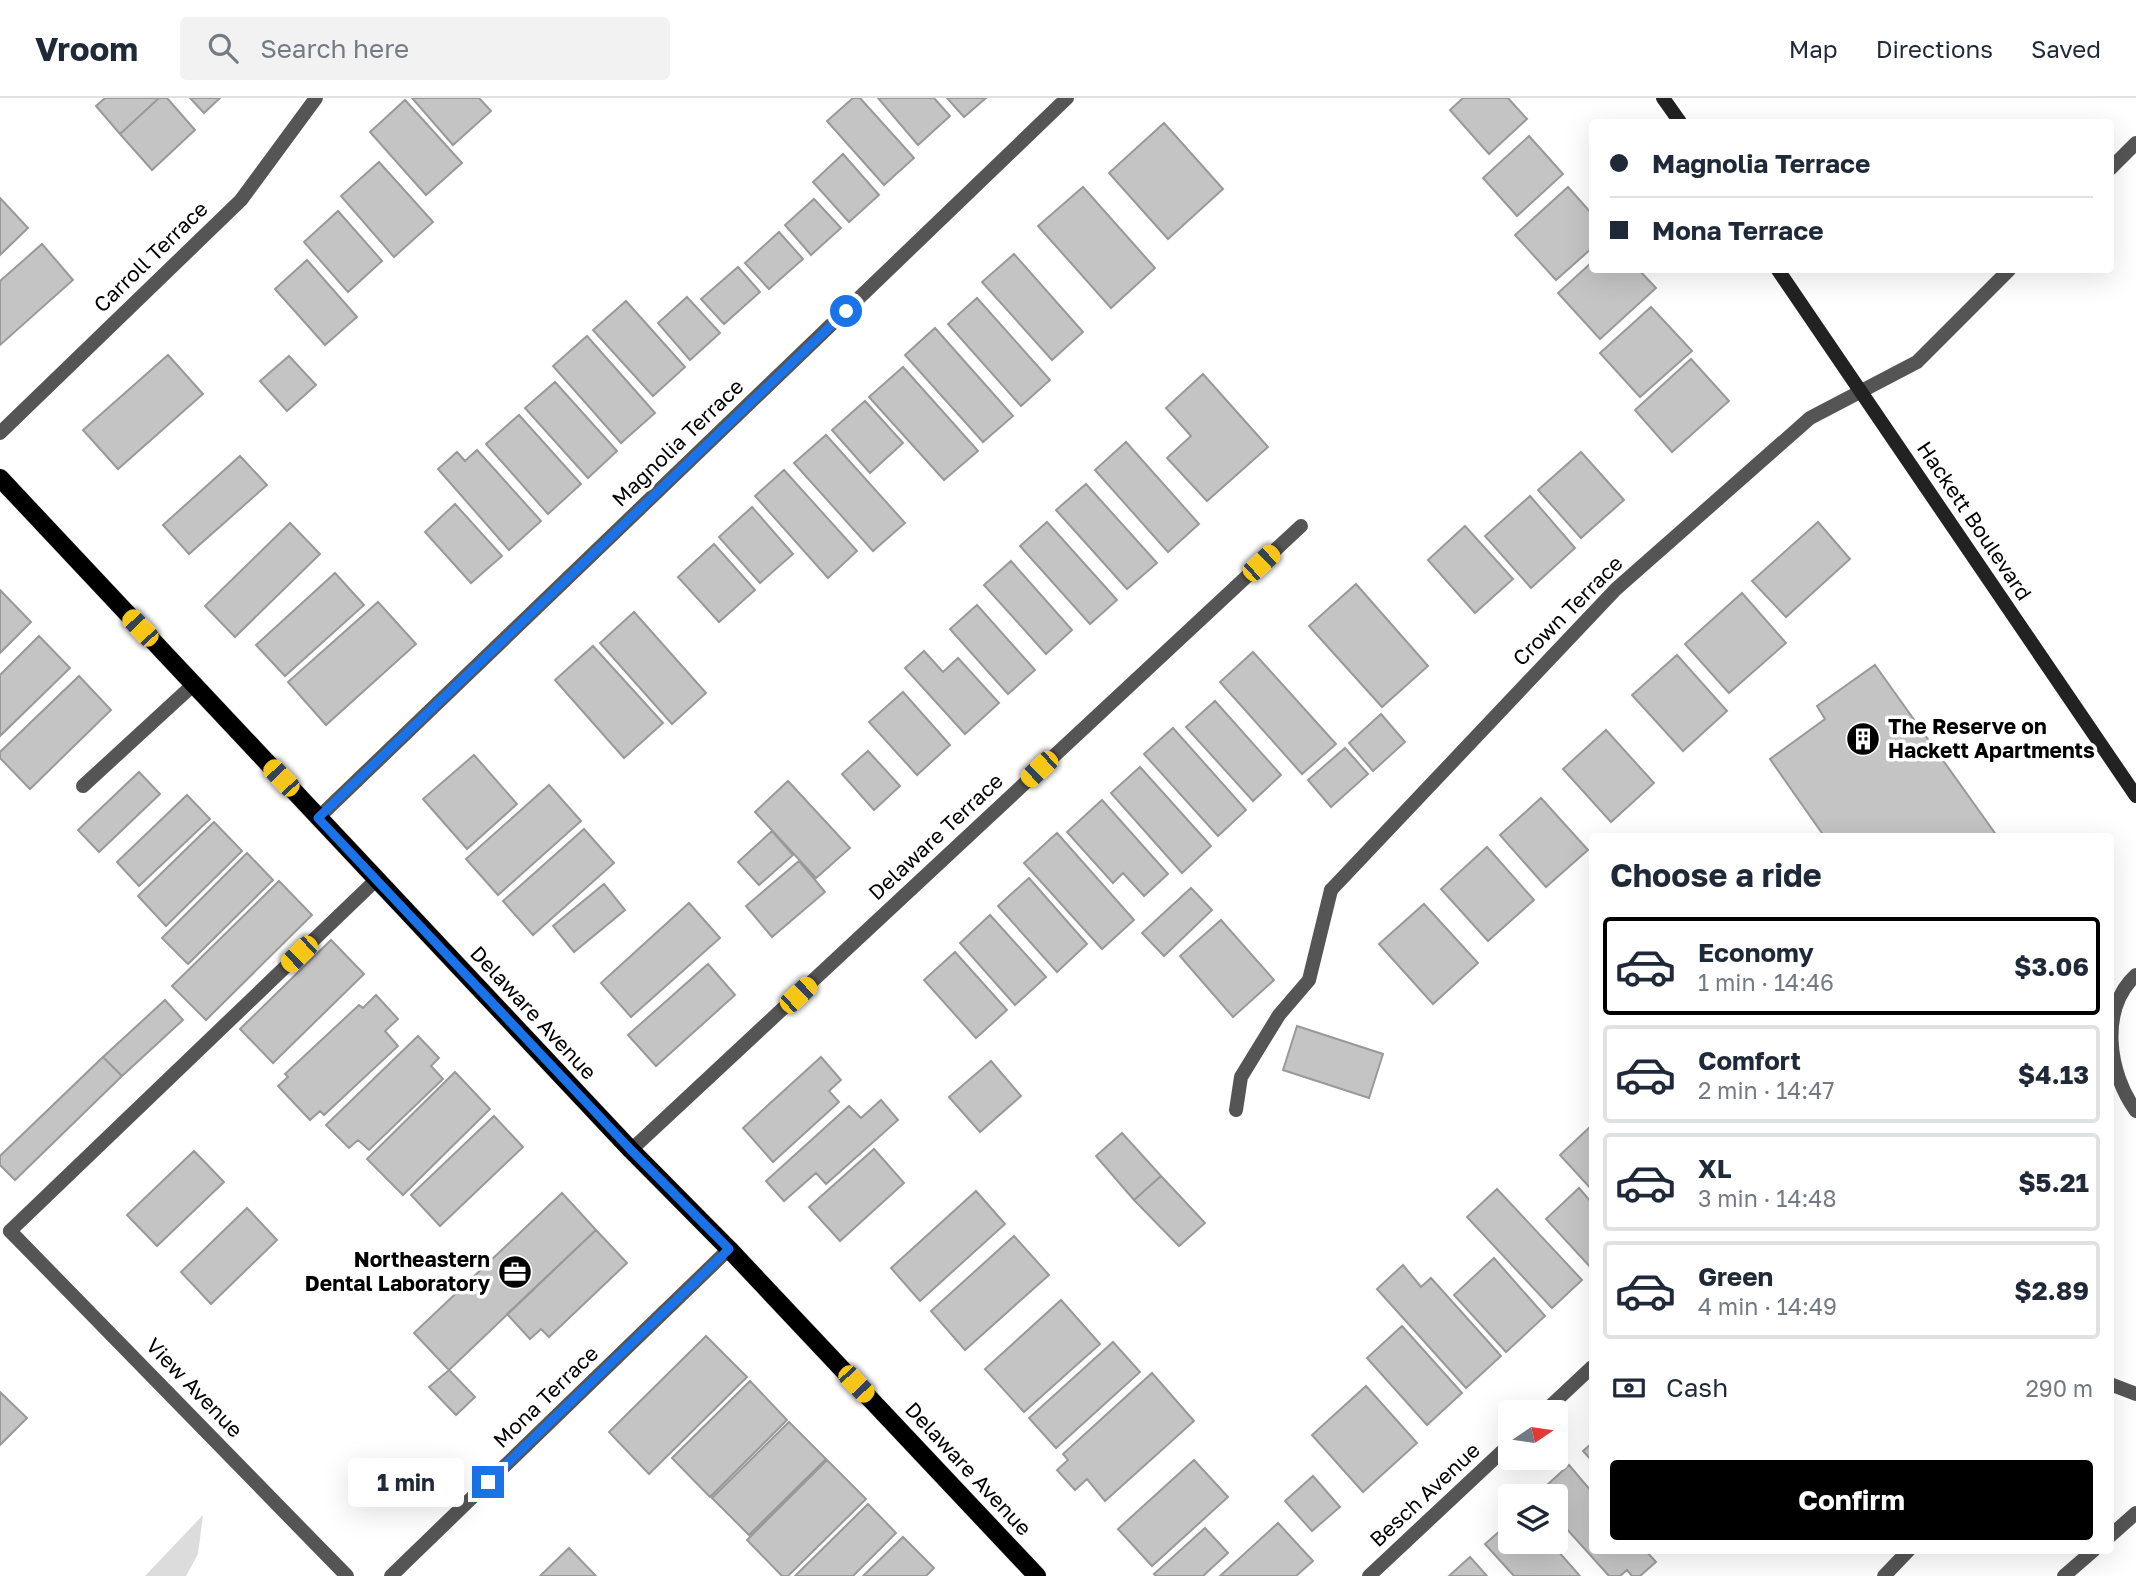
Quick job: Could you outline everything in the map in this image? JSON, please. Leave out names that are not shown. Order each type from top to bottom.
[{"type":"main road","name":"Delaware Avenue","points":[[0,478],[376,880],[1037,1576]]},
{"type":"street","name":"Carroll Terrace","points":[[0,433],[241,200],[316,98]]},
{"type":"street","name":"Magnolia Terrace","points":[[318,818],[1067,98]]},
{"type":"street","points":[[1663,98],[1678,119]]},
{"type":"street","points":[[2114,165],[2136,143]]},
{"type":"street","name":"Hackett Boulevard","points":[[1780,273],[2136,796]]},
{"type":"street","name":"Crown Terrace","points":[[1236,1110],[1241,1077],[1279,1014],[1310,980],[1331,890],[1616,589],[1810,418],[1917,362],[2006,273]]},
{"type":"street","name":"Delaware Terrace","points":[[631,1150],[1301,526]]},
{"type":"street","points":[[83,786],[193,685]]},
{"type":"street","name":"View Avenue","points":[[347,1576],[10,1231],[376,880]]},
{"type":"street","points":[[2114,1012],[2124,986],[2136,975]]},
{"type":"street","points":[[2114,1056],[2117,1076],[2125,1096],[2136,1111]]},
{"type":"street","name":"Mona Terrace","points":[[391,1576],[729,1249]]},
{"type":"street","points":[[1557,1400],[1589,1370]]},
{"type":"street","points":[[2114,1386],[2136,1394]]},
{"type":"street","name":"Besch Avenue","points":[[1368,1576],[1498,1455]]},
{"type":"street","points":[[2114,1532],[2136,1513]]},
{"type":"street","points":[[1884,1576],[1905,1554]]},
{"type":"street","points":[[2064,1576],[2089,1554]]},
{"type":"shaded area","points":[[203,1515],[198,1554],[186,1576],[145,1576]]},
{"type":"building","points":[[105,98],[159,98],[120,134],[96,106]]},
{"type":"building","points":[[159,98],[167,98],[195,130],[152,170],[120,134]]},
{"type":"building","points":[[190,98],[220,98],[204,113]]},
{"type":"building","points":[[412,98],[479,98],[491,111],[453,145]]},
{"type":"building","points":[[853,98],[860,98],[914,158],[884,185],[827,121]]},
{"type":"building","points":[[878,98],[934,98],[950,116],[918,145]]},
{"type":"building","points":[[947,98],[986,98],[964,117]]},
{"type":"building","points":[[1463,98],[1508,98],[1527,119],[1489,154],[1450,110]]},
{"type":"building","points":[[405,100],[462,163],[426,195],[370,132]]},
{"type":"building","points":[[1164,123],[1223,189],[1168,239],[1109,173]]},
{"type":"building","points":[[1529,136],[1563,174],[1517,216],[1483,178]]},
{"type":"building","points":[[843,154],[879,195],[849,222],[813,182]]},
{"type":"building","points":[[379,162],[433,222],[394,257],[341,196]]},
{"type":"building","points":[[1083,187],[1155,268],[1111,308],[1038,226]]},
{"type":"building","points":[[1568,187],[1589,211],[1589,251],[1556,280],[1515,235]]},
{"type":"building","points":[[0,198],[28,228],[0,255]]},
{"type":"building","points":[[814,199],[841,228],[811,255],[785,225]]},
{"type":"building","points":[[338,211],[382,261],[348,292],[304,242]]},
{"type":"building","points":[[779,232],[803,259],[769,289],[745,263]]},
{"type":"building","points":[[42,244],[73,280],[0,345],[0,281]]},
{"type":"building","points":[[1014,254],[1083,332],[1052,360],[982,282]]},
{"type":"building","points":[[307,260],[357,317],[325,345],[275,289]]},
{"type":"building","points":[[1589,265],[1589,273],[1642,273],[1656,288],[1600,339],[1558,293]]},
{"type":"building","points":[[738,267],[760,292],[724,324],[701,299]]},
{"type":"building","points":[[687,297],[720,333],[690,360],[658,323]]},
{"type":"building","points":[[977,298],[1050,380],[1021,406],[948,324]]},
{"type":"building","points":[[626,301],[685,367],[653,396],[593,330]]},
{"type":"building","points":[[1651,307],[1692,351],[1640,397],[1600,353]]},
{"type":"building","points":[[935,328],[1013,416],[983,442],[905,355]]},
{"type":"building","points":[[587,336],[655,413],[621,443],[553,366]]},
{"type":"building","points":[[168,355],[203,394],[118,469],[83,430]]},
{"type":"building","points":[[289,356],[316,385],[287,411],[260,381]]},
{"type":"building","points":[[1691,359],[1729,401],[1672,452],[1635,410]]},
{"type":"building","points":[[903,367],[978,451],[944,480],[869,397]]},
{"type":"building","points":[[1203,374],[1268,447],[1207,501],[1167,458],[1191,436],[1166,408]]},
{"type":"building","points":[[555,382],[617,451],[588,478],[525,408]]},
{"type":"building","points":[[865,401],[903,443],[870,473],[832,430]]},
{"type":"building","points":[[519,415],[581,484],[548,514],[486,444]]},
{"type":"building","points":[[826,435],[905,523],[873,551],[794,463]]},
{"type":"building","points":[[1126,442],[1199,524],[1168,552],[1095,470]]},
{"type":"building","points":[[477,450],[541,521],[509,550],[438,469],[457,452],[465,461]]},
{"type":"building","points":[[1581,452],[1624,500],[1581,538],[1538,490]]},
{"type":"building","points":[[240,456],[267,485],[189,554],[163,525]]},
{"type":"building","points":[[784,470],[857,551],[828,578],[755,496]]},
{"type":"building","points":[[1086,484],[1157,563],[1127,589],[1056,510]]},
{"type":"building","points":[[1530,496],[1575,548],[1531,588],[1485,536]]},
{"type":"building","points":[[455,504],[502,556],[471,583],[425,532]]},
{"type":"building","points":[[752,507],[793,554],[760,583],[719,537]]},
{"type":"building","points":[[1047,522],[1117,600],[1090,624],[1020,546]]},
{"type":"building","points":[[1818,522],[1850,559],[1786,617],[1752,581]]},
{"type":"building","points":[[290,523],[320,554],[235,637],[205,606]]},
{"type":"building","points":[[1465,526],[1513,579],[1475,613],[1428,560]]},
{"type":"building","points":[[714,544],[755,590],[719,622],[678,577]]},
{"type":"building","points":[[1011,561],[1072,630],[1046,654],[984,585]]},
{"type":"building","points":[[335,573],[364,605],[285,676],[256,645]]},
{"type":"building","points":[[1356,584],[1428,666],[1382,707],[1309,626]]},
{"type":"building","points":[[0,590],[31,622],[0,653]]},
{"type":"building","points":[[1742,593],[1786,643],[1729,693],[1685,644]]},
{"type":"building","points":[[378,602],[416,644],[326,725],[288,682]]},
{"type":"building","points":[[977,605],[1035,670],[1008,694],[950,629]]},
{"type":"building","points":[[634,612],[706,693],[672,724],[600,643]]},
{"type":"building","points":[[39,636],[70,668],[0,736],[0,675]]},
{"type":"building","points":[[593,646],[663,723],[624,758],[555,680]]},
{"type":"building","points":[[924,651],[943,672],[958,658],[999,703],[965,734],[905,668]]},
{"type":"building","points":[[1253,652],[1336,744],[1302,774],[1220,682]]},
{"type":"building","points":[[1677,655],[1727,711],[1683,751],[1632,695]]},
{"type":"building","name":"The Reserve on Hackett Apartments","points":[[1875,665],[1995,833],[1822,833],[1770,759],[1825,719],[1817,706]]},
{"type":"building","points":[[79,676],[111,710],[30,789],[0,758],[0,752]]},
{"type":"building","points":[[903,692],[950,745],[917,775],[869,722]]},
{"type":"building","points":[[1215,701],[1281,775],[1253,801],[1186,727]]},
{"type":"building","points":[[1381,714],[1405,742],[1373,771],[1349,743]]},
{"type":"building","points":[[1173,728],[1246,810],[1218,836],[1144,754]]},
{"type":"building","points":[[1606,730],[1654,783],[1611,822],[1563,769]]},
{"type":"building","points":[[1345,748],[1368,774],[1331,807],[1308,780]]},
{"type":"building","points":[[868,751],[900,786],[874,810],[842,774]]},
{"type":"building","points":[[474,755],[517,804],[467,849],[423,799]]},
{"type":"building","points":[[1140,767],[1211,846],[1182,873],[1111,793]]},
{"type":"building","points":[[139,772],[160,794],[99,852],[78,830]]},
{"type":"building","points":[[788,781],[850,848],[816,878],[755,812]]},
{"type":"building","points":[[549,785],[581,821],[498,895],[466,859]]},
{"type":"building","points":[[187,795],[210,819],[139,886],[117,862]]},
{"type":"building","points":[[1541,798],[1588,850],[1546,887],[1500,835]]},
{"type":"building","points":[[1102,800],[1168,874],[1144,896],[1123,873],[1113,883],[1067,832]]},
{"type":"building","points":[[214,822],[242,851],[166,926],[138,896]]},
{"type":"building","points":[[584,829],[614,863],[533,935],[503,901]]},
{"type":"building","points":[[772,831],[793,855],[759,885],[738,862]]},
{"type":"building","points":[[1057,833],[1134,920],[1102,949],[1024,863]]},
{"type":"building","points":[[1487,847],[1534,900],[1488,941],[1441,889]]},
{"type":"building","points":[[247,853],[273,880],[188,964],[162,938]]},
{"type":"building","points":[[799,861],[825,892],[772,937],[746,906]]},
{"type":"building","points":[[1029,878],[1087,944],[1057,972],[998,906]]},
{"type":"building","points":[[279,881],[312,915],[206,1020],[172,986]]},
{"type":"building","points":[[604,884],[625,910],[574,952],[553,926]]},
{"type":"building","points":[[1191,888],[1212,910],[1164,956],[1142,933]]},
{"type":"building","points":[[689,903],[720,938],[631,1017],[601,983]]},
{"type":"building","points":[[1424,904],[1478,963],[1433,1004],[1379,944]]},
{"type":"building","points":[[990,915],[1046,977],[1015,1005],[960,943]]},
{"type":"building","points":[[1221,920],[1274,980],[1233,1017],[1180,956]]},
{"type":"building","points":[[331,940],[364,974],[273,1063],[240,1029]]},
{"type":"building","points":[[955,952],[1007,1010],[976,1038],[924,980]]},
{"type":"building","points":[[708,964],[735,995],[656,1066],[628,1035]]},
{"type":"building","points":[[376,995],[398,1019],[385,1031],[398,1046],[324,1115],[320,1111],[310,1120],[278,1086],[288,1077],[285,1074],[359,1005],[363,1008]]},
{"type":"building","points":[[165,1000],[183,1020],[122,1076],[103,1057]]},
{"type":"building","points":[[1297,1026],[1383,1054],[1369,1098],[1283,1070]]},
{"type":"building","points":[[418,1036],[439,1058],[431,1066],[443,1079],[369,1150],[358,1140],[349,1148],[326,1125]]},
{"type":"building","points":[[103,1057],[122,1076],[15,1180],[0,1165],[0,1156]]},
{"type":"building","points":[[821,1057],[841,1080],[829,1091],[839,1102],[773,1162],[743,1128]]},
{"type":"building","points":[[991,1061],[1021,1096],[980,1132],[949,1097]]},
{"type":"building","points":[[455,1072],[490,1109],[403,1195],[367,1159]]},
{"type":"building","points":[[881,1100],[898,1120],[826,1184],[816,1173],[784,1201],[766,1181],[849,1106],[861,1118]]},
{"type":"building","points":[[494,1116],[523,1147],[440,1226],[411,1195]]},
{"type":"building","points":[[1589,1128],[1589,1187],[1560,1155]]},
{"type":"building","points":[[1122,1133],[1161,1176],[1134,1200],[1096,1156]]},
{"type":"building","points":[[874,1149],[904,1183],[840,1241],[809,1207]]},
{"type":"building","points":[[194,1151],[224,1182],[157,1246],[127,1215]]},
{"type":"building","points":[[1161,1176],[1205,1223],[1179,1246],[1134,1200]]},
{"type":"building","points":[[1579,1188],[1589,1200],[1589,1266],[1546,1219]]},
{"type":"building","points":[[1497,1189],[1582,1280],[1552,1308],[1467,1217]]},
{"type":"building","points":[[976,1191],[1005,1224],[920,1301],[891,1268]]},
{"type":"building","name":"Northeastern Dental Laboratory","points":[[562,1193],[596,1230],[449,1370],[414,1333]]},
{"type":"building","points":[[247,1208],[277,1240],[211,1304],[181,1272]]},
{"type":"building","points":[[596,1230],[627,1263],[549,1337],[541,1329],[530,1339],[507,1314]]},
{"type":"building","points":[[1014,1236],[1049,1275],[965,1350],[931,1311]]},
{"type":"building","points":[[1494,1258],[1545,1316],[1506,1352],[1454,1295]]},
{"type":"building","points":[[1403,1265],[1421,1287],[1431,1278],[1501,1356],[1466,1388],[1377,1289]]},
{"type":"building","points":[[1061,1300],[1100,1344],[1024,1412],[985,1369]]},
{"type":"building","points":[[1402,1326],[1462,1393],[1427,1425],[1367,1358]]},
{"type":"building","points":[[706,1336],[747,1377],[649,1474],[609,1432]]},
{"type":"building","points":[[1113,1342],[1140,1372],[1056,1448],[1029,1418]]},
{"type":"building","points":[[449,1370],[475,1397],[456,1415],[429,1387]]},
{"type":"building","points":[[1152,1373],[1194,1421],[1105,1501],[1087,1479],[1075,1490],[1057,1470],[1068,1460],[1063,1454]]},
{"type":"building","points":[[750,1381],[787,1420],[710,1497],[672,1458]]},
{"type":"building","points":[[1366,1386],[1417,1443],[1363,1492],[1312,1435]]},
{"type":"building","points":[[0,1392],[27,1418],[0,1445]]},
{"type":"building","points":[[789,1422],[826,1459],[749,1535],[712,1498]]},
{"type":"building","points":[[1589,1446],[1589,1458],[1583,1451]]},
{"type":"building","points":[[827,1460],[866,1499],[788,1576],[782,1576],[747,1540]]},
{"type":"building","points":[[1194,1460],[1228,1497],[1152,1566],[1118,1529]]},
{"type":"building","points":[[1569,1465],[1589,1488],[1589,1554],[1568,1530],[1568,1484],[1548,1484],[1564,1470],[1568,1470]]},
{"type":"building","points":[[1313,1476],[1340,1507],[1312,1531],[1285,1501]]},
{"type":"building","points":[[868,1504],[896,1533],[853,1576],[795,1576]]},
{"type":"building","points":[[1278,1523],[1313,1561],[1296,1576],[1220,1576]]},
{"type":"building","points":[[1205,1528],[1228,1553],[1203,1576],[1154,1574]]},
{"type":"building","points":[[1498,1533],[1498,1554],[1561,1554],[1580,1576],[1514,1576],[1485,1544]]},
{"type":"building","points":[[903,1537],[934,1568],[926,1576],[863,1576]]},
{"type":"building","points":[[569,1548],[596,1576],[540,1576]]},
{"type":"building","points":[[1589,1554],[1649,1554],[1656,1562],[1640,1576],[1632,1576],[1627,1570],[1620,1576],[1609,1576]]},
{"type":"building","points":[[1470,1557],[1487,1576],[1449,1576]]},
{"type":"place","name":"The Reserve on Hackett Apartments","points":[[1863,739]]},
{"type":"place","name":"Northeastern Dental Laboratory","points":[[515,1272]]},
{"type":"route","points":[[488,1482],[729,1249],[631,1150],[318,818],[846,311]]}]
